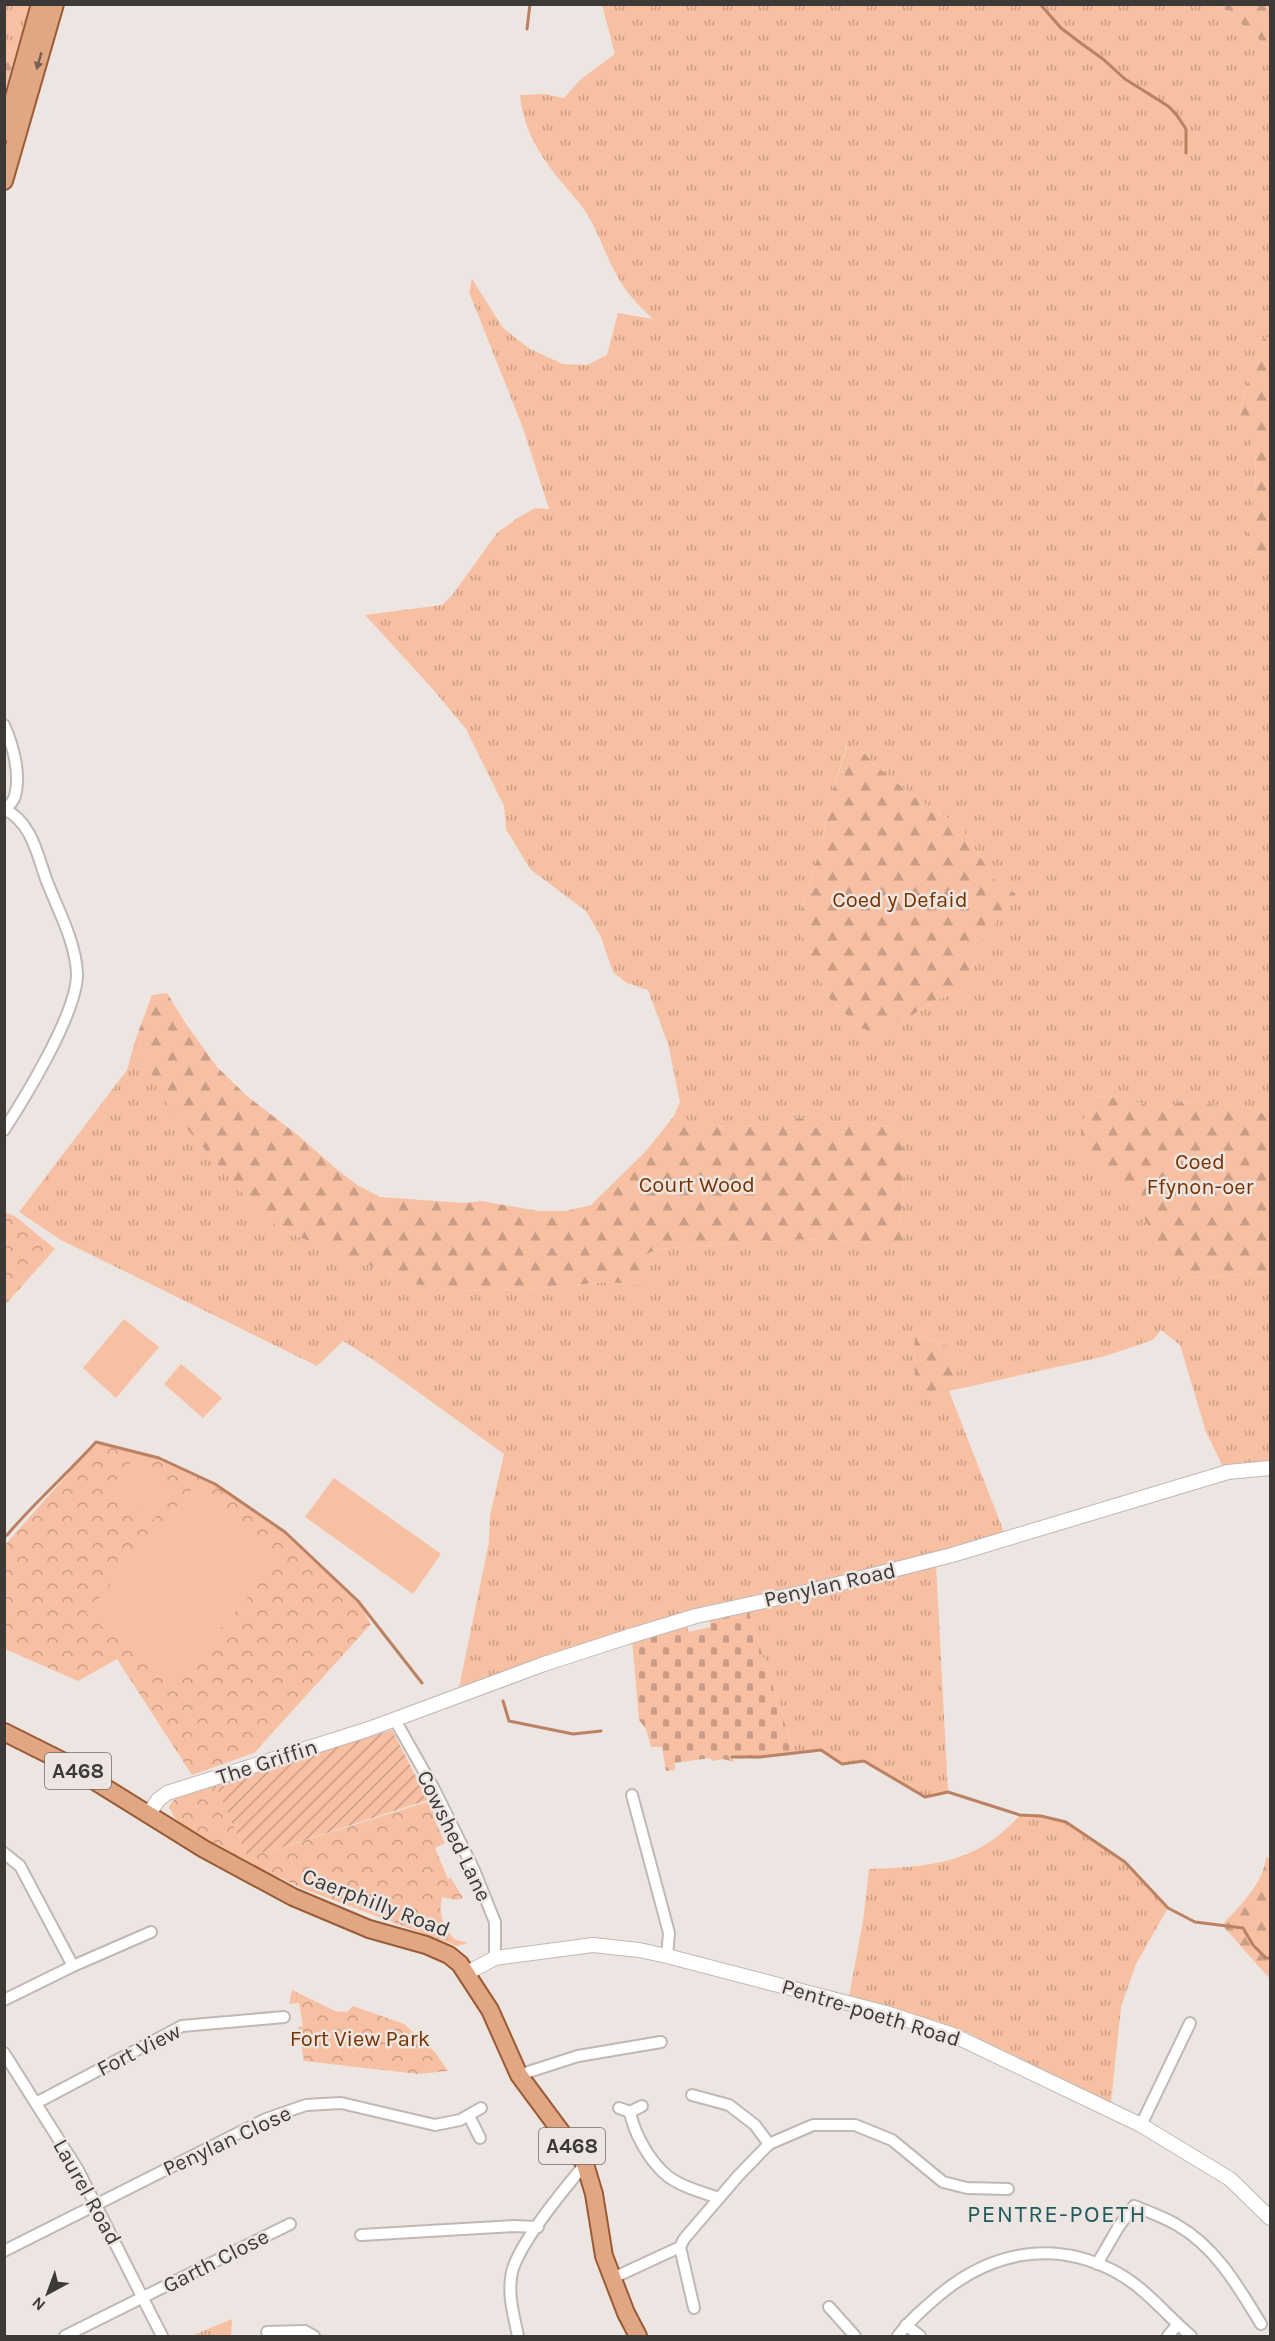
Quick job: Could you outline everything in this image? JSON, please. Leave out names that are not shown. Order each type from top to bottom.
[{"type":"main road","points":[[4,133],[40,4]]},
{"type":"main road","points":[[4,181],[56,4]]},
{"type":"main road","name":"Caerphilly Road","points":[[4,1732],[64,1762],[204,1849],[293,1897],[369,1929],[434,1948],[449,1955],[468,1973],[490,2010],[519,2075],[585,2164],[594,2194],[604,2256],[638,2337]]},
{"type":"street","points":[[4,725],[11,740],[17,781],[14,798],[5,811],[17,816],[29,833],[67,932],[77,975],[74,993],[64,1019],[27,1096],[4,1130]]},
{"type":"street","name":"Penylan Road","points":[[395,1720],[544,1664],[696,1616],[810,1591],[952,1555],[1228,1472],[1270,1468]]},
{"type":"street","name":"The Griffin","points":[[148,1815],[158,1800],[167,1793],[286,1757],[395,1720]]},
{"type":"street","name":"Cowshed Lane","points":[[395,1720],[434,1789],[474,1870],[495,1922],[495,1958]]},
{"type":"street","points":[[632,1795],[669,1933],[667,1956]]},
{"type":"street","points":[[4,1853],[20,1866],[73,1966]]},
{"type":"street","points":[[4,2000],[73,1966],[151,1932]]},
{"type":"street","name":"Pentre-poeth Road","points":[[468,1973],[495,1958],[593,1945],[639,1950],[667,1956],[886,2013],[953,2035],[1141,2125],[1230,2179],[1270,2218]]},
{"type":"street","name":"Fort View","points":[[36,2103],[182,2026],[284,2017]]},
{"type":"street","points":[[1141,2125],[1190,2023]]},
{"type":"street","points":[[519,2075],[578,2056],[661,2042]]},
{"type":"street","name":"Laurel Road","points":[[5,2054],[78,2170],[162,2337]]},
{"type":"street","points":[[692,2096],[729,2105],[755,2126],[769,2144]]},
{"type":"street","name":"Penylan Close","points":[[4,2251],[266,2119],[306,2105],[341,2103],[435,2125],[460,2121],[481,2108]]},
{"type":"street","points":[[642,2106],[624,2110],[646,2150],[664,2173],[689,2187],[719,2198]]},
{"type":"street","points":[[468,2116],[480,2138]]},
{"type":"street","points":[[612,2278],[680,2247],[684,2239],[719,2198],[769,2144],[813,2125],[855,2125],[892,2140],[944,2182],[967,2188],[1008,2188]]},
{"type":"street","points":[[518,2337],[510,2301],[512,2271],[538,2227],[585,2164]]},
{"type":"street","points":[[1097,2264],[1119,2226],[1134,2206],[1179,2225],[1203,2246],[1231,2274],[1261,2325]]},
{"type":"street","name":"Garth Close","points":[[64,2337],[290,2224]]},
{"type":"street","points":[[361,2235],[514,2226],[538,2227]]},
{"type":"street","points":[[680,2247],[694,2308]]},
{"type":"street","points":[[898,2337],[906,2325],[955,2282],[995,2261],[1038,2252],[1076,2256],[1114,2271],[1146,2292],[1191,2337]]},
{"type":"street","points":[[829,2307],[855,2337]]},
{"type":"street","points":[[906,2325],[920,2337]]},
{"type":"street","points":[[1168,2337],[1177,2325]]},
{"type":"street","points":[[267,2332],[305,2331],[314,2337]]},
{"type":"green space","points":[[4,5],[30,5],[17,49],[5,49]]},
{"type":"green space","points":[[602,5],[1220,5],[1270,49],[1270,337],[1261,340],[1242,401],[1239,427],[1249,437],[1256,463],[1255,493],[1244,550],[1270,563],[1270,1116],[1246,1107],[1180,1102],[1161,1109],[1120,1098],[1094,1096],[1094,1106],[1081,1123],[1081,1155],[1128,1195],[1146,1221],[1174,1279],[1270,1272],[1270,1463],[1223,1467],[1206,1432],[1180,1345],[1161,1330],[1153,1340],[1102,1357],[949,1391],[1004,1532],[921,1556],[615,1633],[459,1688],[489,1542],[490,1516],[504,1454],[375,1361],[343,1341],[317,1366],[61,1240],[19,1212],[127,1070],[135,1041],[149,1068],[260,1216],[304,1239],[413,1283],[454,1291],[529,1289],[605,1282],[644,1285],[645,1254],[657,1249],[805,1239],[905,1245],[899,1216],[904,1202],[901,1130],[891,1126],[798,1118],[774,1124],[728,1127],[687,1123],[674,1116],[680,1102],[668,1044],[648,990],[627,983],[613,972],[601,937],[586,911],[530,869],[506,829],[504,806],[466,729],[365,615],[442,605],[453,594],[497,533],[535,508],[549,509],[523,428],[469,292],[472,279],[503,328],[530,349],[563,364],[587,365],[607,355],[618,313],[653,319],[623,286],[587,214],[541,155],[525,121],[520,95],[544,94],[564,98],[581,79],[615,54]],"holes":[[[847,745],[863,752],[917,799],[960,826],[995,880],[1016,894],[978,946],[967,988],[934,1001],[903,1021],[860,1028],[827,996],[798,926],[803,902],[822,844],[830,799]],[[916,1335],[952,1347],[960,1354],[914,1364]]]},
{"type":"green space","points":[[1220,5],[1270,5],[1270,49]]},
{"type":"green space","points":[[4,49],[17,49],[5,91]]},
{"type":"green space","points":[[1270,337],[1270,563],[1244,550],[1255,493],[1256,463],[1249,437],[1239,427],[1242,401],[1261,340]]},
{"type":"green space","name":"Coed y Defaid","points":[[848,744],[863,752],[917,799],[960,826],[995,880],[1016,894],[978,947],[967,988],[934,1001],[903,1021],[875,1032],[860,1028],[827,996],[798,926],[803,902],[822,844],[830,799]]},
{"type":"green space","name":"Court Wood","points":[[167,993],[217,1067],[248,1097],[357,1185],[380,1197],[464,1203],[481,1201],[538,1211],[566,1211],[591,1205],[646,1151],[674,1116],[687,1123],[728,1127],[774,1124],[798,1118],[891,1126],[902,1130],[904,1202],[899,1216],[905,1245],[805,1239],[657,1249],[645,1255],[645,1285],[605,1282],[529,1289],[453,1291],[413,1283],[304,1239],[260,1216],[238,1187],[169,1108],[135,1041],[152,995]]},
{"type":"green space","name":"Coed Ffynon-oer","points":[[1094,1096],[1120,1098],[1161,1109],[1180,1102],[1246,1107],[1270,1116],[1270,1272],[1174,1279],[1146,1221],[1128,1195],[1081,1155],[1081,1123],[1094,1106]]},
{"type":"green space","points":[[5,1212],[16,1217],[55,1249],[5,1305]]},
{"type":"green space","points":[[124,1319],[159,1347],[116,1398],[83,1368]]},
{"type":"green space","points":[[915,1335],[952,1347],[960,1354],[956,1377],[949,1391],[918,1402],[914,1364]]},
{"type":"green space","points":[[181,1364],[222,1398],[203,1418],[164,1384]]},
{"type":"green space","points":[[96,1442],[159,1458],[215,1484],[285,1532],[358,1601],[371,1624],[254,1753],[192,1775],[117,1659],[78,1681],[5,1649],[5,1545]]},
{"type":"green space","points":[[131,1462],[173,1497],[153,1520],[111,1486]]},
{"type":"green space","points":[[334,1478],[441,1554],[413,1594],[305,1517]]},
{"type":"green space","points":[[195,1485],[281,1558],[172,1686],[86,1613]]},
{"type":"green space","points":[[936,1565],[948,1792],[925,1797],[864,1761],[842,1764],[821,1750],[794,1752],[748,1610]]},
{"type":"green space","points":[[748,1610],[794,1752],[760,1757],[732,1757],[734,1762],[723,1759],[713,1761],[710,1758],[675,1763],[675,1770],[666,1771],[662,1747],[651,1747],[646,1729],[639,1720],[632,1639],[686,1625],[689,1632],[710,1627],[710,1620]]},
{"type":"green space","points":[[392,1730],[428,1800],[268,1852],[246,1854],[215,1784]]},
{"type":"green space","points":[[215,1784],[246,1854],[268,1852],[433,1800],[433,1816],[445,1843],[435,1848],[448,1879],[451,1878],[463,1898],[456,1900],[442,1897],[442,1919],[454,1939],[468,1943],[457,1946],[301,1888],[187,1830],[174,1817],[169,1807],[177,1797],[183,1794]]},
{"type":"green space","points":[[1020,1815],[1041,1816],[1066,1822],[1125,1862],[1168,1908],[1136,1964],[1121,2007],[1111,2103],[988,2045],[967,2032],[849,1996],[863,1921],[869,1869],[912,1867],[951,1860],[987,1844]]},
{"type":"green space","points":[[1266,1857],[1270,1859],[1270,1979],[1222,1925],[1256,1885]]},
{"type":"green space","name":"Fort View Park","points":[[292,1990],[335,2011],[347,2012],[353,2006],[404,2024],[435,2052],[448,2071],[418,2074],[304,2061],[298,2027],[303,2026],[299,2003],[289,2004]]},
{"type":"green space","points":[[232,2319],[231,2336],[191,2336]]},
{"type":"waterway","points":[[527,29],[530,4]]},
{"type":"waterway","points":[[1040,4],[1061,28],[1103,59],[1125,79],[1168,106],[1176,114],[1186,129],[1186,153]]},
{"type":"waterway","points":[[4,1536],[96,1442],[159,1458],[215,1484],[285,1532],[358,1601],[422,1683]]},
{"type":"waterway","points":[[503,1701],[509,1721],[573,1734],[601,1731]]},
{"type":"waterway","points":[[732,1757],[760,1757],[821,1750],[842,1764],[864,1761],[925,1797],[948,1792],[1020,1815],[1041,1816],[1066,1822],[1125,1862],[1168,1908],[1195,1922],[1243,1928],[1253,1945],[1266,1958],[1270,1958]]},
{"type":"district","name":"PENTRE-POETH","points":[[1057,2214]]}]
